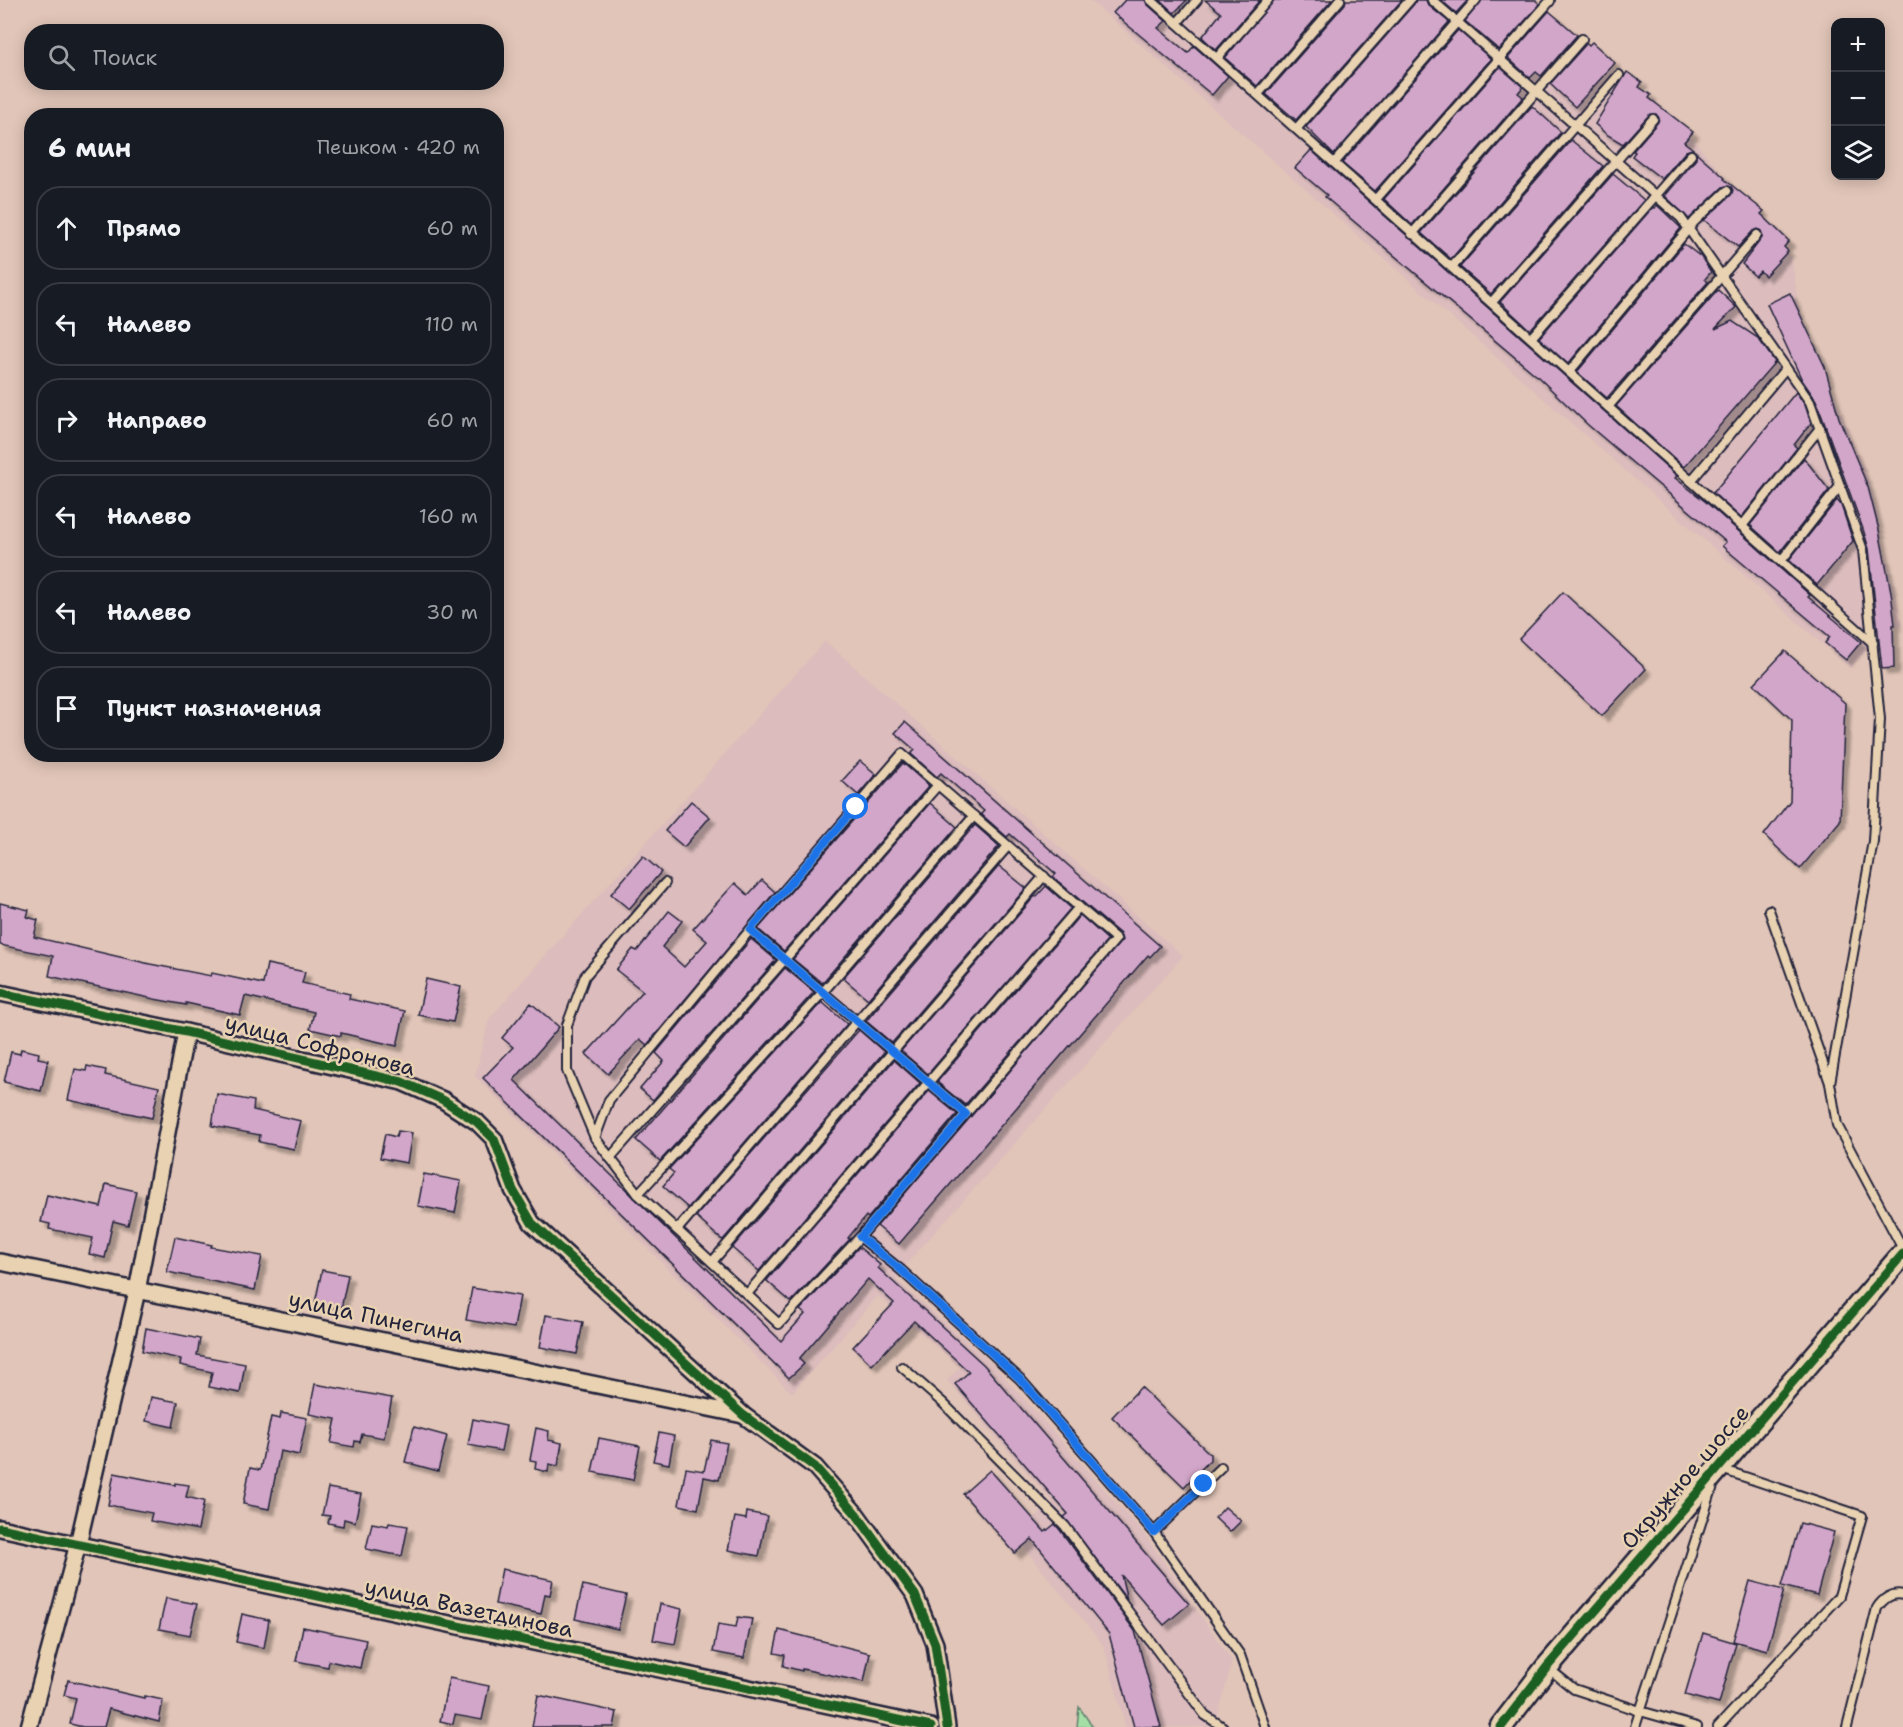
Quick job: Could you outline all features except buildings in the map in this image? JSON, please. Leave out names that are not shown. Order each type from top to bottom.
[{"type":"street","name":"улица Софронова","points":[[0,993],[186,1032],[402,1082],[443,1100],[477,1122],[494,1139],[513,1190],[532,1223],[743,1414],[815,1467],[857,1515],[915,1595],[935,1644],[947,1727]]},
{"type":"street","points":[[29,1727],[78,1544],[137,1291],[186,1032]]},
{"type":"street","name":"Окружное шоссе","points":[[1501,1727],[1547,1667],[1903,1254]]},
{"type":"street","name":"улица Пинегина","points":[[0,1262],[743,1414]]},
{"type":"street","name":"улица Вазетдинова","points":[[0,1528],[931,1727]]},
{"type":"lane","points":[[1151,0],[1872,643]]},
{"type":"lane","points":[[1177,23],[1197,0]]},
{"type":"lane","points":[[1217,58],[1268,0]]},
{"type":"lane","points":[[1258,94],[1340,0]]},
{"type":"lane","points":[[1297,128],[1410,0]]},
{"type":"lane","points":[[1432,0],[1681,218],[1810,402],[1820,428],[1863,550],[1880,719],[1873,842],[1830,1083]]},
{"type":"lane","points":[[1335,162],[1476,0]]},
{"type":"lane","points":[[1376,199],[1550,1]]},
{"type":"lane","points":[[1413,233],[1582,39]]},
{"type":"lane","points":[[1452,267],[1619,75]]},
{"type":"lane","points":[[1492,303],[1653,118]]},
{"type":"lane","points":[[1531,338],[1691,155]]},
{"type":"lane","points":[[1569,372],[1689,229],[1727,191]]},
{"type":"lane","points":[[1608,407],[1757,235]]},
{"type":"lane","points":[[1691,481],[1786,368]]},
{"type":"lane","points":[[1742,526],[1820,428]]},
{"type":"lane","points":[[1781,561],[1840,486]]},
{"type":"lane","points":[[595,1138],[609,1100],[750,930],[902,754],[1116,939],[860,1237],[779,1324],[638,1194],[595,1138],[567,1071],[567,1025],[585,976],[666,884]]},
{"type":"lane","points":[[610,1158],[938,785]]},
{"type":"lane","points":[[638,1194],[823,992],[974,816]]},
{"type":"lane","points":[[677,1230],[1008,846]]},
{"type":"lane","points":[[712,1262],[1044,876]]},
{"type":"lane","points":[[747,1294],[1079,907]]},
{"type":"lane","points":[[1769,910],[1830,1083],[1837,1125],[1903,1249]]},
{"type":"lane","points":[[750,930],[966,1114]]},
{"type":"lane","points":[[860,1237],[901,1270],[1020,1379],[1154,1532],[1240,1655],[1264,1727]]},
{"type":"lane","points":[[902,1367],[943,1403],[1065,1526],[1205,1715],[1223,1727]]},
{"type":"lane","points":[[1154,1532],[1221,1467]]},
{"type":"lane","points":[[1635,1727],[1719,1468],[1862,1516],[1839,1596],[1718,1727]]},
{"type":"lane","points":[[1847,1727],[1877,1608],[1884,1599],[1898,1594],[1903,1595]]},
{"type":"lane","points":[[1547,1667],[1574,1689],[1697,1727]]},
{"type":"shaded area","points":[[1090,0],[1531,0],[1693,139],[1792,259],[1798,305],[1871,487],[1902,625],[1873,643],[1850,668]]},
{"type":"shaded area","points":[[825,641],[1183,956],[901,1270],[896,1280],[992,1363],[1145,1535],[1232,1661],[1215,1727],[1126,1727],[1104,1646],[1015,1537],[1053,1502],[947,1380],[960,1367],[878,1296],[792,1393],[475,1076],[489,1019]]},
{"type":"green space","points":[[1079,1707],[1093,1727],[1077,1727]]},
{"type":"cycle path","points":[[0,993],[186,1032],[402,1082],[443,1100],[477,1122],[494,1139],[513,1190],[532,1223],[743,1415],[815,1467],[857,1515],[915,1595],[935,1644],[947,1727]]},
{"type":"cycle path","points":[[1501,1727],[1547,1667],[1903,1254]]},
{"type":"cycle path","points":[[0,1528],[931,1727]]},
{"type":"route","points":[[856,807],[750,930],[966,1114],[860,1237],[901,1270],[1020,1379],[1154,1532],[1204,1484]]}]
